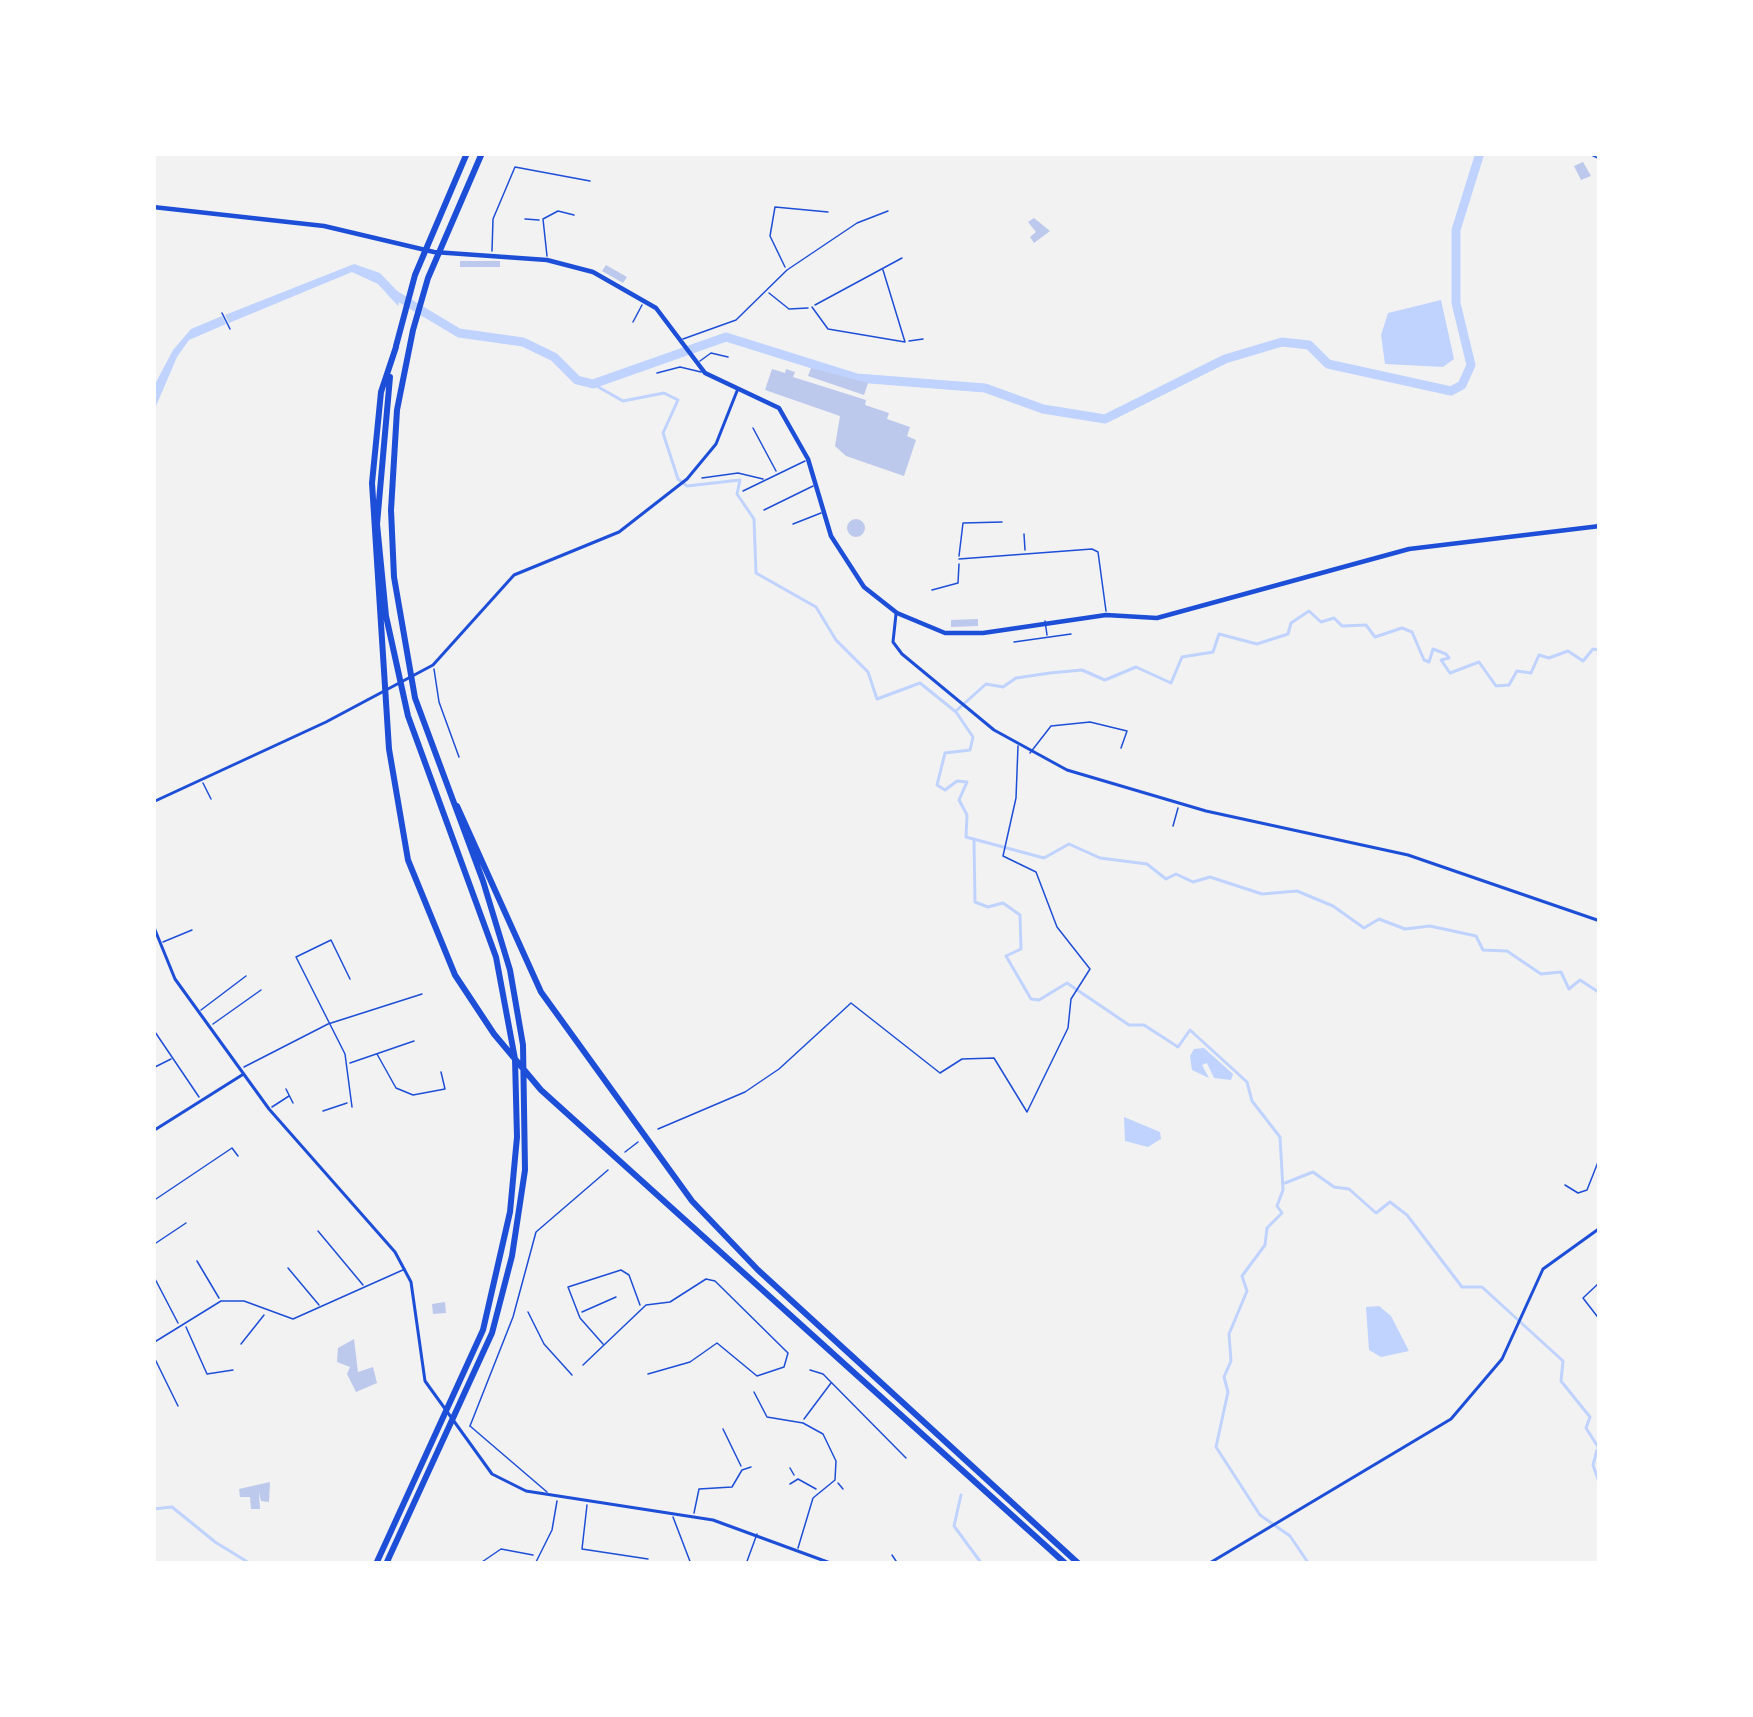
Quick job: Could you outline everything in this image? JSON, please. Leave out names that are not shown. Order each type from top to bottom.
[{"type":"highway","points":[[376,1564],[482,1330],[510,1212],[517,1137],[514,1059],[496,956],[408,716],[378,554],[378,473],[400,328],[415,275],[466,153]]},
{"type":"highway","points":[[386,1564],[492,1333],[512,1256],[525,1170],[523,1045],[510,970],[484,881],[436,765],[406,662],[394,577],[392,466],[413,330],[467,180],[482,153]]},
{"type":"highway","points":[[396,347],[381,392],[372,483],[394,797],[429,923],[494,1034],[541,1090],[1066,1564]]},
{"type":"highway","points":[[436,765],[542,992],[692,1201],[758,1270],[1078,1564]]},
{"type":"main road","points":[[153,207],[324,226],[434,252],[583,267],[644,302],[683,338],[705,373],[778,408],[808,459],[831,536],[864,587],[923,627],[964,634],[1106,615],[1157,618],[1408,549],[1600,526]]},
{"type":"street","points":[[1587,153],[1600,158]]},
{"type":"street","points":[[492,255],[493,219],[515,167],[590,181]]},
{"type":"street","points":[[787,270],[770,236],[775,207],[828,212]]},
{"type":"street","points":[[525,219],[543,219],[558,211],[574,215]]},
{"type":"street","points":[[683,338],[736,320],[787,270],[856,224],[888,211]]},
{"type":"street","points":[[543,219],[550,243],[547,260]]},
{"type":"street","points":[[766,290],[789,309],[812,307],[902,258]]},
{"type":"street","points":[[883,270],[905,342]]},
{"type":"street","points":[[633,322],[644,302]]},
{"type":"street","points":[[812,307],[828,329],[905,342],[923,339]]},
{"type":"street","points":[[697,363],[711,353],[728,357]]},
{"type":"street","points":[[658,373],[680,367],[705,373]]},
{"type":"street","points":[[153,802],[362,704],[431,666],[514,575],[619,532],[683,483],[712,452],[737,391]]},
{"type":"street","points":[[753,428],[777,474]]},
{"type":"street","points":[[743,491],[808,459]]},
{"type":"street","points":[[703,478],[738,473],[766,480]]},
{"type":"street","points":[[764,510],[816,484]]},
{"type":"street","points":[[793,524],[824,512]]},
{"type":"street","points":[[932,590],[958,584],[961,525],[1002,522]]},
{"type":"street","points":[[1024,534],[1026,554]]},
{"type":"street","points":[[959,559],[1098,552],[1106,615]]},
{"type":"street","points":[[897,613],[892,629],[896,649],[972,714],[1030,753],[1086,777],[1179,805],[1408,855],[1600,921]]},
{"type":"street","points":[[1045,621],[1048,637]]},
{"type":"street","points":[[1014,642],[1071,634]]},
{"type":"street","points":[[431,666],[459,757]]},
{"type":"street","points":[[1030,753],[1051,726],[1076,723],[1126,730],[1121,748]]},
{"type":"street","points":[[658,1130],[762,1081],[851,1003],[940,1073],[962,1059],[994,1058],[1025,1114],[1068,1028],[1088,962],[1057,927],[1036,872],[1009,863],[1002,848],[1016,798],[1018,746]]},
{"type":"street","points":[[202,779],[210,797],[217,791]]},
{"type":"street","points":[[1173,826],[1179,805]]},
{"type":"street","points":[[153,925],[175,979],[269,1109],[376,1225],[405,1269],[416,1305],[419,1362],[437,1401],[499,1479],[526,1491],[693,1517],[757,1534],[833,1564]]},
{"type":"street","points":[[159,944],[192,930]]},
{"type":"street","points":[[322,1111],[352,1105],[345,1054],[296,957],[331,940],[350,979]]},
{"type":"street","points":[[199,1011],[245,976]]},
{"type":"street","points":[[210,1027],[261,990]]},
{"type":"street","points":[[153,1131],[242,1072],[328,1024],[422,994]]},
{"type":"street","points":[[153,1028],[201,1101]]},
{"type":"street","points":[[346,1064],[414,1041]]},
{"type":"street","points":[[409,1043],[411,1049]]},
{"type":"street","points":[[377,1054],[396,1088],[407,1095],[445,1089],[441,1072]]},
{"type":"street","points":[[153,1068],[173,1058]]},
{"type":"street","points":[[286,1090],[293,1103]]},
{"type":"street","points":[[269,1109],[289,1096]]},
{"type":"street","points":[[625,1152],[638,1142]]},
{"type":"street","points":[[153,1201],[232,1148],[238,1156]]},
{"type":"street","points":[[1565,1185],[1578,1193],[1587,1190],[1600,1157]]},
{"type":"street","points":[[550,1495],[470,1426],[513,1317],[536,1232],[608,1170]]},
{"type":"street","points":[[153,1245],[186,1223]]},
{"type":"street","points":[[1208,1564],[1451,1419],[1502,1359],[1543,1269],[1600,1228]]},
{"type":"street","points":[[318,1231],[364,1288]]},
{"type":"street","points":[[197,1261],[221,1301]]},
{"type":"street","points":[[288,1268],[321,1309]]},
{"type":"street","points":[[153,1342],[221,1301],[244,1301],[293,1319],[405,1269]]},
{"type":"street","points":[[603,1344],[579,1314],[568,1287],[616,1270],[629,1275],[643,1307]]},
{"type":"street","points":[[153,1275],[207,1374],[232,1370]]},
{"type":"street","points":[[583,1365],[643,1307],[670,1301],[702,1280],[715,1281],[788,1353],[784,1367],[758,1376],[716,1343],[689,1362],[648,1374]]},
{"type":"street","points":[[1600,1282],[1583,1298],[1600,1320]]},
{"type":"street","points":[[153,1288],[158,1284]]},
{"type":"street","points":[[579,1314],[616,1297]]},
{"type":"street","points":[[241,1344],[258,1330],[266,1311]]},
{"type":"street","points":[[528,1312],[544,1344],[572,1375]]},
{"type":"street","points":[[153,1355],[178,1406]]},
{"type":"street","points":[[810,1370],[831,1384],[907,1458]]},
{"type":"street","points":[[803,1423],[831,1384]]},
{"type":"street","points":[[754,1392],[766,1417],[803,1423],[823,1434],[832,1448],[835,1480],[843,1489]]},
{"type":"street","points":[[723,1429],[742,1470]]},
{"type":"street","points":[[693,1517],[699,1489],[732,1487],[742,1470],[752,1467]]},
{"type":"street","points":[[790,1468],[794,1479],[818,1492]]},
{"type":"street","points":[[790,1484],[794,1479]]},
{"type":"street","points":[[526,1491],[530,1480]]},
{"type":"street","points":[[797,1548],[818,1492],[835,1480]]},
{"type":"street","points":[[535,1564],[552,1530],[558,1497]]},
{"type":"street","points":[[587,1501],[582,1549],[648,1559]]},
{"type":"street","points":[[671,1513],[691,1564]]},
{"type":"street","points":[[746,1564],[757,1534]]},
{"type":"street","points":[[478,1564],[501,1550],[537,1556]]},
{"type":"street","points":[[892,1555],[898,1564]]},
{"type":"path","points":[[222,314],[230,329]]},
{"type":"water","points":[[354,264],[380,273],[401,295],[398,306],[378,284],[352,272],[229,323],[225,315]]},
{"type":"water","points":[[1441,300],[1454,359],[1443,367],[1385,364],[1381,335],[1388,313]]},
{"type":"water","points":[[222,316],[226,324],[189,340],[153,413],[153,388],[173,350],[191,329]]},
{"type":"water","points":[[1204,1048],[1233,1074],[1231,1080],[1214,1078],[1207,1063],[1202,1065],[1209,1078],[1192,1070],[1190,1056],[1194,1049]]},
{"type":"water","points":[[1124,1117],[1160,1132],[1161,1139],[1148,1147],[1125,1141]]},
{"type":"water","points":[[1379,1306],[1391,1316],[1409,1351],[1381,1357],[1369,1350],[1366,1307]]},
{"type":"building","points":[[1583,162],[1591,176],[1581,180],[1574,166]]},
{"type":"building","points":[[1034,218],[1050,231],[1034,243],[1030,237],[1036,232],[1028,222]]},
{"type":"building","points":[[460,261],[500,261],[500,267],[460,267]]},
{"type":"building","points":[[606,265],[627,277],[623,283],[602,271]]},
{"type":"building","points":[[811,368],[868,383],[864,395],[808,376]]},
{"type":"building","points":[[772,369],[785,373],[786,369],[795,372],[793,377],[866,400],[865,405],[889,413],[887,419],[910,427],[907,436],[916,440],[904,476],[846,456],[835,446],[840,416],[765,390]]},
{"type":"building","points":[[856,519],[865,528],[856,537],[847,528]]},
{"type":"building","points":[[978,619],[978,626],[951,627],[951,620]]},
{"type":"building","points":[[445,1302],[446,1313],[433,1314],[432,1304]]},
{"type":"building","points":[[354,1339],[358,1372],[373,1367],[377,1383],[356,1392],[347,1374],[350,1367],[337,1362],[338,1348]]},
{"type":"building","points":[[270,1482],[269,1502],[261,1501],[259,1492],[260,1509],[251,1509],[250,1497],[240,1497],[239,1489]]},
{"type":"waterway","points":[[392,293],[459,333],[523,342],[554,357],[577,380],[593,384],[726,337],[857,378],[985,388],[1043,409],[1105,419],[1225,359],[1282,342],[1309,345],[1328,364],[1451,391],[1462,385],[1471,365],[1456,303],[1456,230],[1480,153]]},
{"type":"waterway","points":[[593,384],[623,401],[664,393],[678,400],[663,433],[678,479],[687,486],[740,480],[737,494],[754,519],[756,573],[816,607],[836,640],[868,672],[877,699],[920,683],[956,712],[973,737],[970,750],[945,753],[937,785],[945,790],[957,781],[967,782],[959,800],[967,815],[966,837],[1044,858],[1069,844],[1100,858],[1147,864],[1166,879],[1176,874],[1193,882],[1210,877],[1262,894],[1297,891],[1333,906],[1364,928],[1379,919],[1405,929],[1430,926],[1476,936],[1483,950],[1507,951],[1541,974],[1561,972],[1569,989],[1580,980],[1600,993]]},
{"type":"waterway","points":[[957,710],[986,684],[1003,687],[1016,678],[1050,673],[1082,670],[1105,680],[1136,667],[1171,683],[1182,657],[1213,652],[1219,634],[1257,644],[1288,634],[1291,623],[1309,611],[1321,622],[1334,618],[1342,626],[1366,625],[1375,637],[1402,628],[1412,632],[1424,660],[1429,662],[1433,649],[1446,654],[1449,658],[1441,660],[1450,673],[1479,662],[1496,686],[1509,685],[1517,671],[1531,673],[1539,655],[1549,658],[1568,651],[1583,661],[1593,649],[1600,650]]},
{"type":"waterway","points":[[974,840],[975,902],[988,907],[1003,903],[1020,915],[1021,949],[1006,956],[1031,999],[1039,1000],[1067,983],[1129,1025],[1144,1025],[1178,1047],[1190,1030],[1247,1082],[1252,1101],[1280,1137],[1283,1190],[1277,1206],[1282,1213],[1267,1228],[1265,1245],[1242,1276],[1247,1291],[1229,1334],[1231,1361],[1224,1377],[1228,1392],[1216,1447],[1260,1515],[1290,1536],[1309,1564]]},
{"type":"waterway","points":[[1285,1183],[1313,1172],[1334,1187],[1349,1189],[1376,1213],[1390,1202],[1407,1215],[1462,1287],[1482,1287],[1563,1361],[1561,1381],[1590,1417],[1586,1428],[1600,1450]]},
{"type":"waterway","points":[[1597,1450],[1593,1465],[1600,1485]]},
{"type":"waterway","points":[[961,1495],[954,1526],[982,1564]]},
{"type":"waterway","points":[[153,1509],[172,1507],[214,1541]]},
{"type":"waterway","points":[[215,1542],[251,1564]]}]
